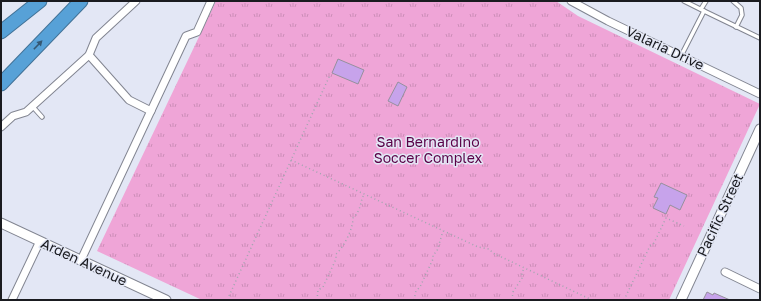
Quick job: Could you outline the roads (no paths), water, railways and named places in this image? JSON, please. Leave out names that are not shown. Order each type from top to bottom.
[{"type":"highway","points":[[1,32],[40,1]]},
{"type":"highway","points":[[1,84],[81,1]]},
{"type":"street","points":[[1,127],[13,116],[26,112],[89,55],[96,38],[136,1]]},
{"type":"street","points":[[81,260],[186,36],[197,32],[211,1]]},
{"type":"street","name":"Valaria Drive","points":[[571,2],[760,94]]},
{"type":"street","points":[[89,55],[130,100],[151,111]]},
{"type":"street","name":"Pacific Street","points":[[681,300],[760,129]]},
{"type":"street","name":"Arden Avenue","points":[[1,223],[166,300]]},
{"type":"street","points":[[12,300],[40,241]]},
{"type":"street","points":[[725,272],[760,289]]},
{"type":"lane","points":[[684,1],[760,38]]},
{"type":"lane","points":[[681,56],[706,1]]},
{"type":"lane","points":[[733,1],[741,8],[742,15],[736,27]]},
{"type":"lane","points":[[32,106],[42,117]]},
{"type":"park label","name":"San Bernardino Soccer Complex","points":[[428,150]]}]
